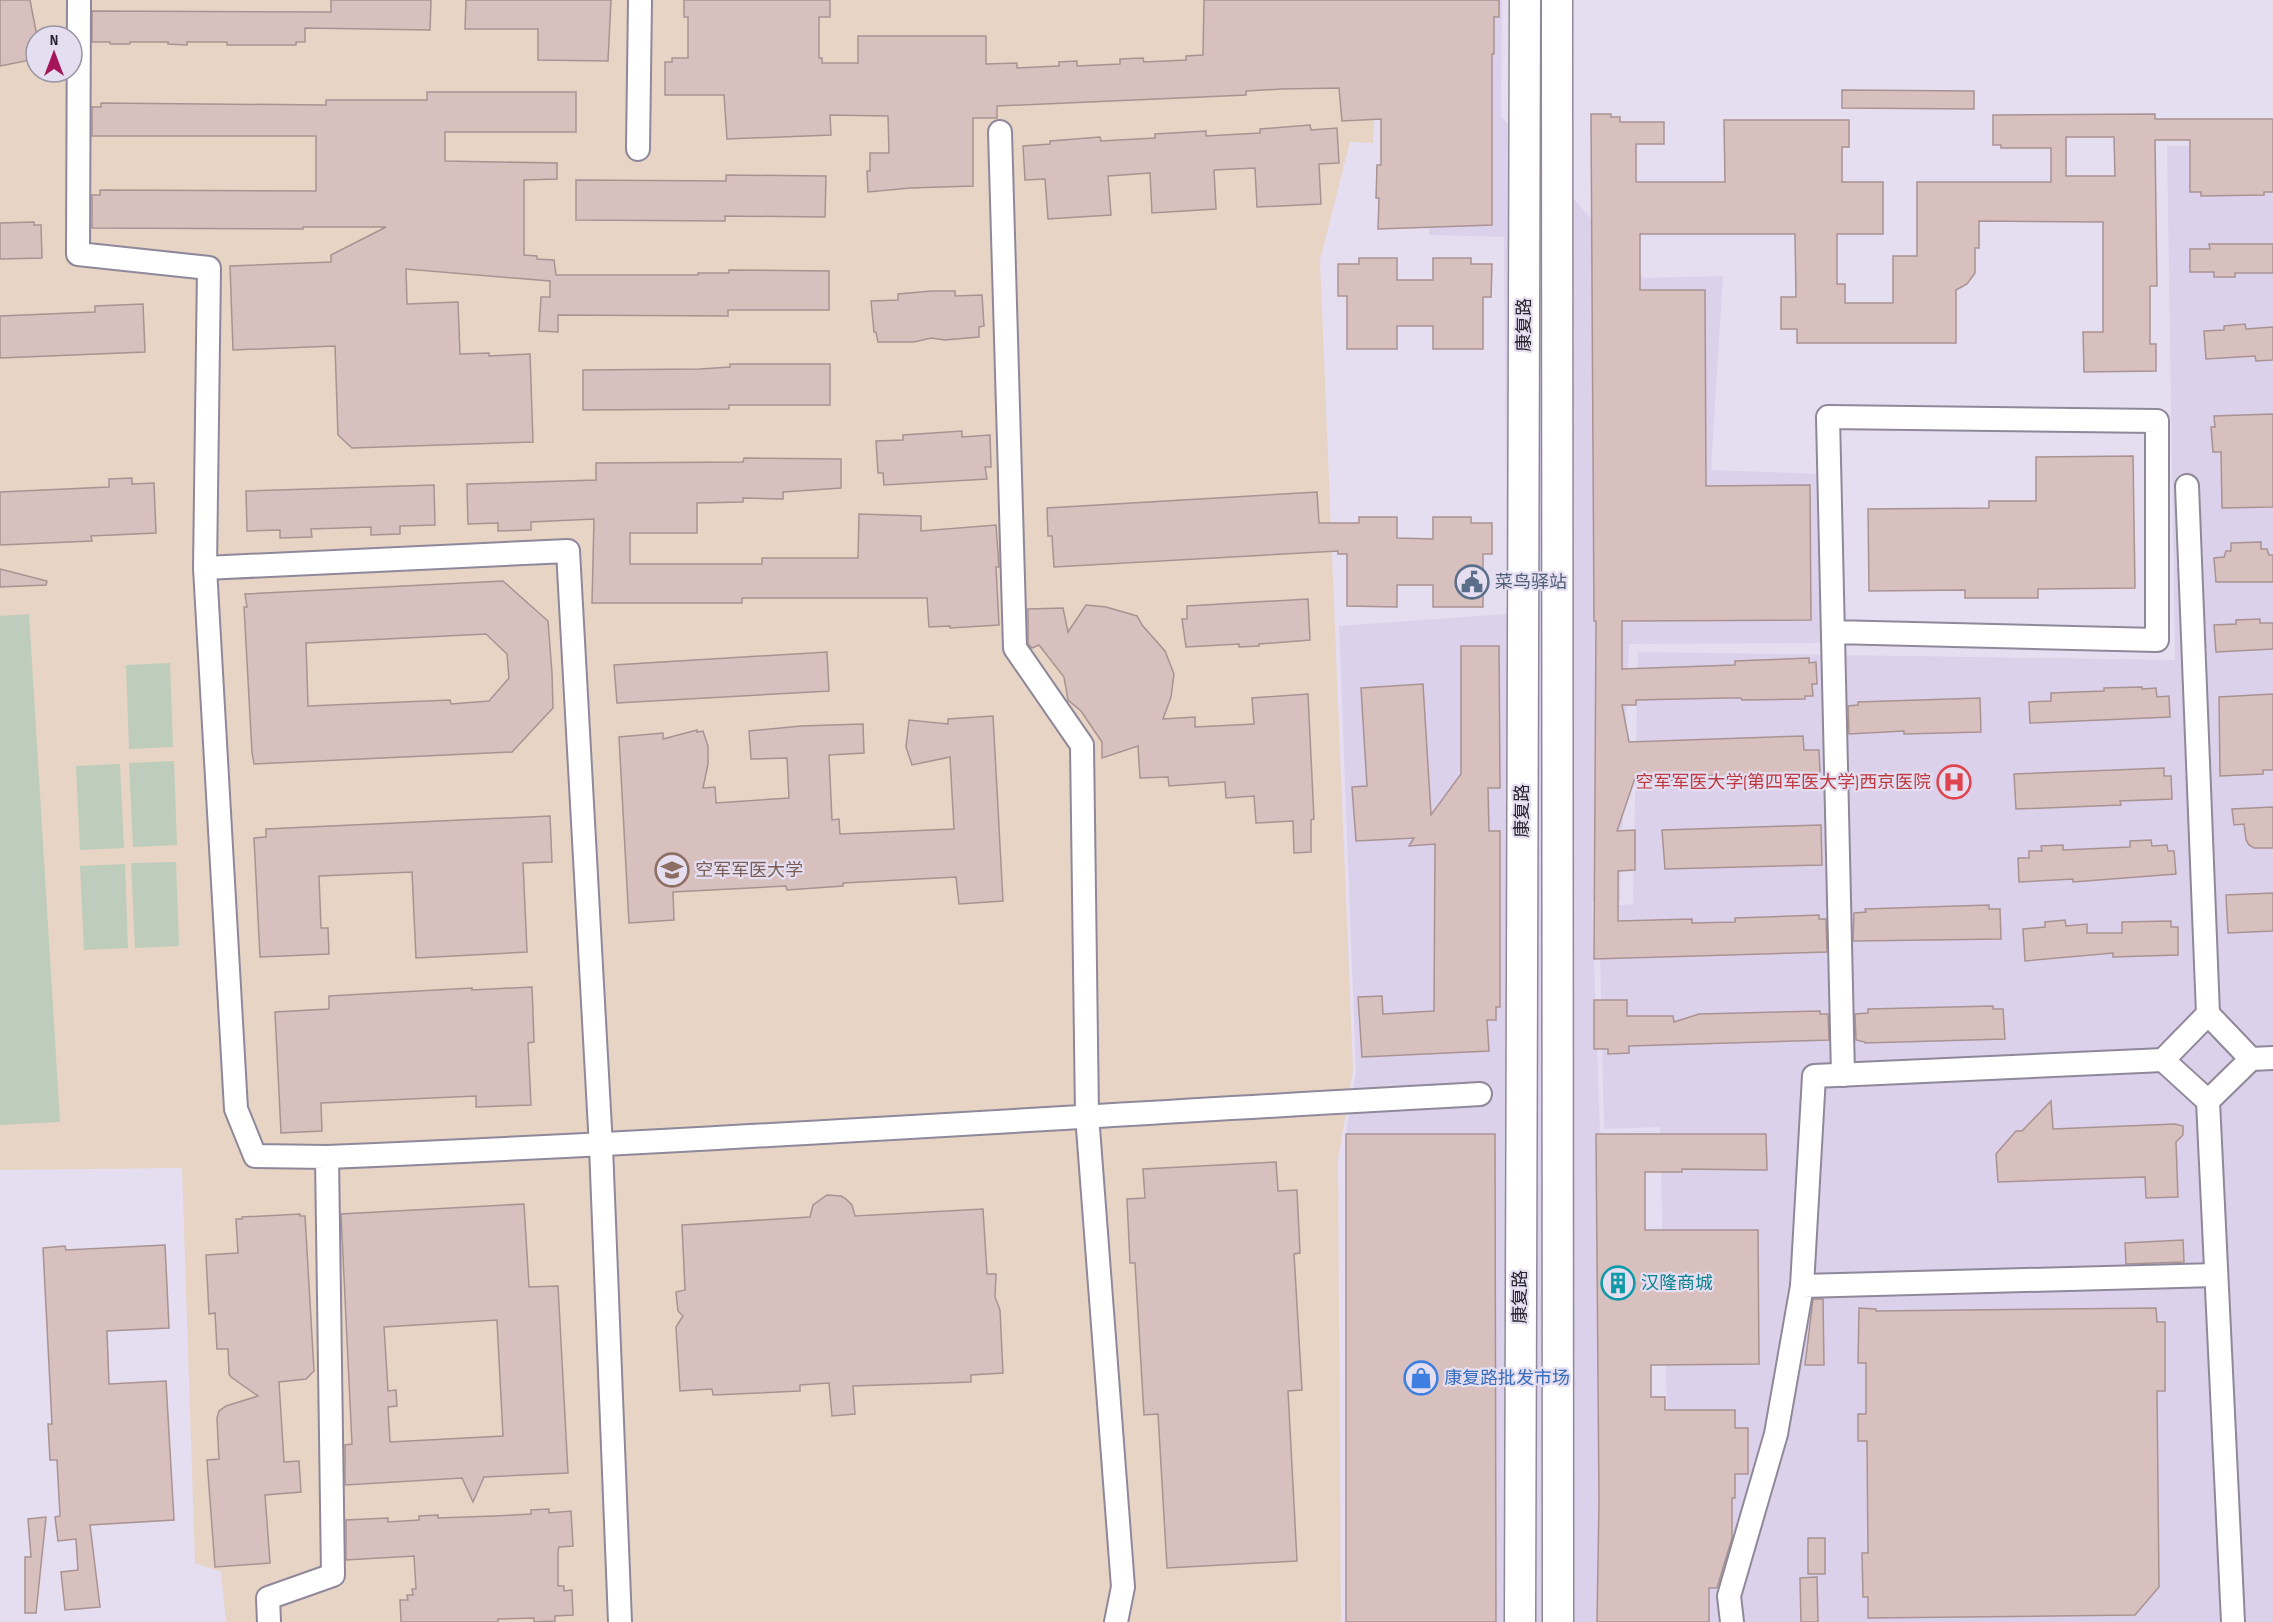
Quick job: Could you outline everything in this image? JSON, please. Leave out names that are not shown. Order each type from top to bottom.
[{"type":"main road","name":"康复路","points":[[1520,1622],[1525,0]]},
{"type":"main road","name":"康复路","points":[[1557,0],[1558,1622]]},
{"type":"street","points":[[79,0],[78,254],[209,268],[205,568],[236,1109],[255,1156],[327,1157],[601,1146],[1087,1115],[1480,1094]]},
{"type":"street","points":[[638,149],[640,0]]},
{"type":"street","points":[[1000,132],[1015,648],[1082,745],[1087,1115],[1123,1587],[1116,1622]]},
{"type":"street","points":[[1833,632],[2157,640],[2157,421],[1828,417],[1843,1075]]},
{"type":"street","points":[[1732,1622],[1729,1596],[1776,1434],[1802,1286],[1814,1076],[2163,1060],[2208,1014],[2187,486]]},
{"type":"street","points":[[205,568],[568,551],[601,1146],[620,1622]]},
{"type":"street","points":[[2208,1014],[2262,1059],[2208,1101]]},
{"type":"street","points":[[2163,1060],[2208,1101],[2233,1622]]},
{"type":"street","points":[[269,1622],[268,1598],[333,1575],[327,1157]]},
{"type":"street","points":[[1802,1286],[2216,1275]]},
{"type":"shaded area","name":"空军军医大学","points":[[0,0],[1425,0],[1378,7],[1373,143],[1350,142],[1320,260],[1353,1071],[1338,1159],[1341,1622],[226,1622],[221,1572],[195,1563],[182,1168],[0,1170]]},
{"type":"shaded area","points":[[1427,0],[1502,0],[1501,116],[1643,278],[1723,276],[1711,470],[1821,474],[1821,643],[1629,644],[1620,902],[1592,902],[1603,1217],[1655,1622],[1346,1622],[1346,1134],[1356,1071],[1339,626],[1507,614],[1504,237],[1429,235]]},
{"type":"shaded area","name":"空军军医大学(第四军医大学)西京医院","points":[[2167,146],[2273,147],[2273,1622],[1672,1622],[1660,1127],[1604,1129],[1599,907],[1633,904],[1638,652],[2175,660]]},
{"type":"green space","points":[[29,614],[60,1122],[0,1125],[0,616]]},
{"type":"green space","points":[[170,663],[173,747],[129,749],[126,665]]},
{"type":"green space","points":[[174,761],[177,845],[133,847],[129,763]]},
{"type":"green space","points":[[120,764],[124,848],[80,850],[76,766]]},
{"type":"green space","points":[[176,862],[179,946],[135,948],[131,863]]},
{"type":"green space","points":[[125,864],[128,948],[84,950],[80,866]]},
{"type":"building","points":[[0,0],[30,0],[35,24],[24,24],[24,61],[0,66]]},
{"type":"building","points":[[331,0],[431,0],[430,30],[305,28],[305,42],[296,42],[296,45],[227,45],[227,42],[187,42],[187,45],[168,44],[168,42],[110,44],[110,42],[92,42],[92,11],[331,12]]},
{"type":"building","points":[[466,0],[611,0],[608,61],[538,60],[538,29],[465,29]]},
{"type":"building","points":[[684,0],[830,0],[830,17],[819,17],[819,58],[822,58],[822,63],[858,63],[858,36],[986,36],[986,64],[1017,63],[1017,68],[1059,66],[1059,62],[1077,61],[1077,66],[1120,64],[1120,59],[1143,58],[1144,62],[1186,60],[1186,56],[1203,55],[1204,0],[1499,0],[1499,17],[1494,17],[1494,54],[1492,54],[1492,225],[1378,229],[1379,198],[1376,198],[1377,165],[1381,165],[1381,119],[1342,121],[1339,88],[1246,91],[1246,95],[997,106],[997,118],[973,118],[973,186],[868,192],[867,171],[870,171],[870,153],[889,153],[888,116],[830,115],[831,135],[727,139],[724,95],[665,95],[665,62],[672,62],[672,58],[688,58],[688,17],[684,17]]},
{"type":"building","points":[[1842,90],[1974,91],[1974,109],[1842,108]]},
{"type":"building","points":[[427,92],[576,92],[576,132],[445,132],[445,161],[557,163],[557,179],[524,180],[524,255],[537,256],[537,259],[554,260],[556,275],[698,275],[698,273],[729,273],[729,270],[829,271],[829,310],[728,310],[728,316],[558,315],[558,332],[539,331],[541,297],[550,297],[550,281],[406,269],[407,304],[458,302],[460,354],[489,353],[489,356],[530,354],[533,442],[352,448],[338,435],[335,346],[233,350],[230,266],[331,262],[331,255],[386,227],[92,228],[92,195],[100,195],[100,190],[316,191],[316,136],[92,136],[92,107],[101,107],[101,103],[326,105],[326,100],[427,100]]},
{"type":"building","points":[[1591,114],[1611,114],[1611,117],[1620,117],[1620,122],[1664,122],[1664,144],[1636,144],[1636,182],[1725,182],[1724,120],[1849,120],[1849,147],[1842,147],[1842,182],[1883,182],[1883,234],[1837,234],[1837,284],[1845,284],[1845,303],[1893,303],[1893,256],[1917,256],[1917,182],[2051,182],[2051,148],[2001,148],[2001,145],[1993,145],[1993,115],[2155,114],[2155,119],[2273,119],[2273,192],[2264,192],[2264,195],[2201,196],[2201,192],[2190,192],[2190,140],[2155,140],[2157,286],[2150,286],[2150,344],[2156,344],[2156,371],[2084,372],[2083,332],[2103,332],[2103,222],[1979,221],[1979,248],[1975,248],[1975,273],[1967,284],[1956,290],[1956,343],[1797,343],[1797,329],[1781,329],[1781,297],[1796,297],[1795,234],[1640,234],[1640,290],[1705,290],[1706,486],[1810,485],[1811,620],[1622,621],[1622,669],[1735,665],[1735,661],[1809,658],[1809,663],[1816,662],[1817,684],[1812,684],[1813,696],[1805,696],[1805,699],[1636,700],[1636,705],[1622,705],[1629,742],[1803,736],[1804,750],[1819,750],[1820,772],[1779,777],[1779,774],[1739,775],[1739,778],[1719,779],[1719,775],[1678,777],[1679,780],[1659,781],[1658,777],[1635,778],[1617,831],[1635,830],[1635,870],[1618,871],[1618,921],[1692,919],[1692,923],[1735,922],[1735,918],[1819,915],[1819,919],[1826,919],[1827,952],[1594,959],[1596,621],[1594,621]],"holes":[[[2066,137],[2114,137],[2115,176],[2066,176]]]},
{"type":"building","points":[[1310,125],[1311,130],[1337,128],[1339,163],[1319,164],[1321,204],[1257,207],[1255,168],[1214,170],[1216,209],[1152,213],[1150,173],[1108,176],[1111,215],[1048,219],[1045,179],[1025,180],[1023,146],[1050,144],[1050,141],[1100,137],[1101,141],[1155,138],[1155,134],[1206,131],[1206,136],[1260,133],[1260,129]]},
{"type":"building","points":[[726,175],[826,176],[825,217],[725,216],[725,221],[576,220],[576,180],[726,181]]},
{"type":"building","points":[[34,222],[34,225],[41,225],[42,258],[0,259],[0,223]]},
{"type":"building","points":[[2209,244],[2273,244],[2273,273],[2235,273],[2235,277],[2214,277],[2214,272],[2190,272],[2190,249],[2210,249]]},
{"type":"building","points":[[1359,258],[1397,258],[1397,280],[1433,280],[1433,258],[1471,258],[1471,264],[1492,264],[1491,297],[1483,297],[1483,349],[1433,349],[1433,326],[1397,326],[1397,349],[1347,349],[1347,296],[1338,296],[1338,264],[1359,264]]},
{"type":"building","points":[[955,291],[955,296],[982,295],[984,326],[979,327],[979,337],[878,342],[876,332],[874,332],[871,301],[898,300],[898,294]]},
{"type":"building","points":[[143,304],[145,352],[0,358],[0,316],[95,312],[95,306]]},
{"type":"building","points":[[2245,324],[2246,329],[2273,327],[2273,360],[2256,361],[2255,356],[2206,359],[2204,331],[2224,330],[2224,326]]},
{"type":"building","points":[[730,364],[830,364],[830,405],[729,405],[729,409],[583,410],[583,370],[700,369],[730,367]]},
{"type":"building","points":[[2273,414],[2273,507],[2222,508],[2221,452],[2213,452],[2211,427],[2215,427],[2214,416]]},
{"type":"building","points":[[962,431],[962,437],[990,435],[991,467],[985,467],[987,479],[884,485],[883,473],[878,473],[876,441],[903,440],[903,435]]},
{"type":"building","points":[[2133,456],[2135,588],[2038,589],[2038,598],[1965,598],[1965,590],[1869,591],[1868,509],[1989,508],[1989,501],[2036,501],[2036,457]]},
{"type":"building","points":[[744,458],[841,459],[841,488],[783,492],[783,499],[743,498],[743,502],[697,503],[697,533],[630,533],[630,564],[762,564],[762,558],[858,558],[859,514],[921,516],[921,531],[996,525],[999,625],[929,627],[927,598],[742,598],[742,603],[592,603],[594,519],[531,522],[531,530],[498,531],[498,523],[468,524],[467,484],[596,480],[596,463],[743,462]]},
{"type":"building","points":[[132,478],[132,484],[154,483],[156,533],[91,536],[92,541],[0,545],[0,492],[109,487],[109,479]]},
{"type":"building","points":[[434,485],[435,525],[400,526],[400,534],[371,535],[371,527],[311,529],[312,537],[280,538],[280,530],[247,531],[246,491]]},
{"type":"building","points":[[1317,492],[1319,523],[1359,523],[1359,517],[1397,517],[1397,538],[1433,539],[1433,517],[1471,517],[1471,523],[1492,523],[1492,554],[1483,554],[1483,607],[1433,607],[1433,585],[1397,585],[1397,607],[1347,606],[1347,554],[1338,554],[1338,551],[1054,567],[1052,536],[1048,536],[1047,508]]},
{"type":"building","points":[[2261,542],[2261,549],[2267,549],[2269,555],[2273,555],[2273,582],[2216,582],[2214,558],[2224,557],[2226,551],[2231,551],[2231,543]]},
{"type":"building","points":[[0,569],[47,581],[46,585],[0,587]]},
{"type":"building","points":[[503,581],[548,621],[553,708],[512,752],[254,764],[245,594]],"holes":[[[486,634],[507,654],[509,678],[489,701],[451,704],[450,700],[308,706],[306,643]]]},
{"type":"building","points":[[1308,599],[1310,640],[1259,644],[1259,646],[1239,647],[1239,644],[1186,647],[1182,619],[1187,619],[1187,606]]},
{"type":"building","points":[[1086,605],[1106,607],[1137,616],[1165,651],[1174,674],[1171,697],[1163,719],[1195,717],[1195,727],[1254,724],[1252,698],[1308,694],[1314,819],[1311,820],[1311,852],[1294,853],[1293,821],[1256,823],[1254,796],[1226,798],[1225,782],[1169,786],[1168,777],[1140,778],[1138,746],[1102,758],[1102,742],[1081,711],[1068,700],[1064,677],[1039,645],[1032,648],[1028,644],[1028,609],[1063,608],[1068,632]]},
{"type":"building","points":[[2260,619],[2260,623],[2273,623],[2273,649],[2216,652],[2214,625],[2236,624],[2236,620]]},
{"type":"building","points":[[1461,646],[1499,646],[1500,788],[1488,788],[1489,831],[1500,831],[1500,1007],[1496,1007],[1496,1020],[1487,1020],[1489,1051],[1362,1057],[1358,997],[1382,996],[1383,1014],[1434,1011],[1435,844],[1409,846],[1414,838],[1356,841],[1352,787],[1367,786],[1361,688],[1423,684],[1431,815],[1461,774]]},
{"type":"building","points":[[827,652],[829,691],[617,703],[614,665]]},
{"type":"building","points":[[2142,687],[2142,689],[2156,688],[2157,697],[2169,696],[2170,717],[2030,723],[2029,702],[2051,701],[2051,693]]},
{"type":"building","points":[[2273,694],[2273,770],[2263,770],[2263,774],[2220,776],[2219,697]]},
{"type":"building","points":[[1980,698],[1981,732],[1904,734],[1904,731],[1849,734],[1848,706],[1858,705],[1858,702]]},
{"type":"building","points":[[993,716],[1003,901],[959,904],[956,877],[843,883],[843,886],[787,890],[786,886],[673,892],[674,920],[629,923],[619,737],[663,733],[663,739],[697,730],[697,732],[703,731],[708,746],[708,764],[703,788],[715,787],[716,803],[789,798],[787,758],[751,759],[749,731],[801,726],[863,724],[864,753],[829,755],[832,820],[839,819],[840,834],[954,829],[950,757],[912,765],[906,747],[909,720],[948,724],[948,719]]},
{"type":"building","points":[[2164,768],[2164,776],[2171,776],[2172,799],[2120,801],[2121,805],[2016,809],[2014,774]]},
{"type":"building","points":[[2273,807],[2273,848],[2254,848],[2246,840],[2244,824],[2234,825],[2232,809]]},
{"type":"building","points":[[550,816],[552,862],[523,863],[527,952],[416,958],[412,872],[319,876],[321,928],[328,928],[329,954],[260,957],[254,838],[266,837],[266,829]]},
{"type":"building","points":[[1821,825],[1822,865],[1665,869],[1662,830]]},
{"type":"building","points":[[2151,840],[2152,846],[2167,845],[2168,851],[2174,851],[2176,874],[2073,882],[2073,879],[2019,882],[2018,858],[2029,858],[2029,851],[2042,851],[2041,846],[2063,845],[2063,850],[2130,847],[2130,841]]},
{"type":"building","points":[[2273,893],[2273,931],[2228,933],[2226,895]]},
{"type":"building","points":[[1989,905],[1989,909],[2000,909],[2001,939],[1853,941],[1854,913],[1866,912],[1865,909]]},
{"type":"building","points":[[2065,920],[2066,926],[2087,924],[2087,933],[2122,933],[2122,922],[2171,921],[2171,927],[2178,927],[2178,955],[2113,957],[2113,953],[2025,961],[2023,929],[2045,927],[2045,922]]},
{"type":"building","points":[[532,987],[534,1042],[528,1043],[531,1105],[476,1107],[476,1096],[321,1103],[322,1131],[281,1133],[275,1012],[329,1009],[329,996]]},
{"type":"building","points":[[1594,1000],[1627,1000],[1627,1016],[1673,1016],[1674,1022],[1699,1014],[1820,1011],[1820,1014],[1828,1014],[1829,1040],[1629,1046],[1629,1053],[1608,1054],[1608,1049],[1594,1049]]},
{"type":"building","points":[[1993,1006],[1993,1009],[2003,1009],[2005,1039],[1865,1043],[1856,1040],[1855,1014],[1868,1013],[1868,1009]]},
{"type":"building","points":[[2051,1101],[2053,1129],[2175,1124],[2183,1126],[2183,1135],[2176,1142],[2178,1197],[2146,1198],[2145,1177],[1998,1182],[1996,1154],[2016,1131],[2022,1131]]},
{"type":"building","name":"康复路批发市场","points":[[1346,1134],[1495,1134],[1496,1622],[1346,1622]]},
{"type":"building","points":[[1596,1134],[1766,1134],[1767,1170],[1682,1169],[1682,1172],[1645,1172],[1645,1230],[1758,1230],[1759,1364],[1651,1365],[1651,1397],[1665,1397],[1665,1410],[1735,1410],[1735,1428],[1748,1428],[1748,1474],[1735,1474],[1735,1498],[1732,1498],[1732,1538],[1717,1588],[1709,1588],[1709,1622],[1597,1622],[1599,1502]]},
{"type":"building","points":[[1276,1162],[1278,1191],[1297,1190],[1300,1253],[1294,1254],[1302,1390],[1288,1391],[1297,1561],[1167,1568],[1158,1414],[1144,1415],[1135,1263],[1130,1263],[1127,1199],[1145,1198],[1143,1169]]},
{"type":"building","points":[[827,1195],[841,1196],[846,1199],[852,1205],[855,1216],[983,1209],[987,1274],[996,1274],[995,1297],[1000,1310],[1003,1373],[971,1375],[971,1382],[853,1386],[855,1414],[832,1416],[829,1383],[800,1385],[800,1391],[713,1395],[712,1389],[680,1391],[676,1327],[683,1316],[678,1311],[676,1292],[685,1290],[682,1225],[810,1217],[813,1205]]},
{"type":"building","points":[[524,1204],[529,1287],[558,1286],[568,1473],[484,1477],[473,1502],[462,1478],[345,1485],[345,1445],[352,1444],[341,1214]],"holes":[[[497,1320],[503,1436],[390,1442],[388,1407],[397,1406],[396,1390],[388,1391],[384,1327]]]},
{"type":"building","points":[[300,1214],[300,1216],[305,1216],[314,1371],[306,1379],[279,1382],[284,1462],[299,1461],[301,1492],[265,1495],[270,1563],[215,1567],[207,1460],[219,1459],[217,1418],[219,1411],[226,1406],[258,1396],[229,1374],[228,1349],[217,1349],[215,1313],[209,1314],[206,1255],[238,1253],[236,1219]]},
{"type":"building","points":[[2183,1240],[2184,1262],[2126,1264],[2125,1243]]},
{"type":"building","points":[[165,1245],[169,1328],[107,1331],[109,1384],[166,1381],[174,1520],[90,1525],[100,1607],[65,1610],[61,1572],[78,1570],[76,1539],[58,1541],[55,1517],[60,1516],[57,1460],[50,1460],[48,1424],[52,1424],[43,1248],[65,1246],[66,1250]]},
{"type":"building","points":[[1813,1299],[1823,1299],[1824,1365],[1805,1365]]},
{"type":"building","points":[[1859,1308],[1876,1309],[1876,1311],[2156,1308],[2157,1322],[2165,1322],[2165,1391],[2157,1391],[2159,1587],[2135,1615],[1868,1618],[1868,1597],[1863,1597],[1862,1553],[1868,1553],[1867,1441],[1858,1441],[1858,1414],[1866,1414],[1866,1363],[1858,1363]]},
{"type":"building","points":[[549,1509],[549,1513],[571,1511],[573,1546],[559,1547],[558,1586],[564,1586],[564,1591],[572,1590],[573,1615],[555,1616],[555,1621],[534,1622],[534,1618],[498,1619],[498,1622],[401,1622],[400,1600],[408,1600],[407,1595],[413,1595],[412,1589],[416,1589],[414,1556],[346,1560],[346,1520],[388,1518],[388,1522],[419,1520],[419,1516],[438,1515],[438,1518],[531,1514],[531,1510]]},
{"type":"building","points":[[46,1517],[36,1613],[25,1613],[25,1557],[31,1557],[28,1519]]},
{"type":"building","points":[[1808,1538],[1825,1538],[1825,1574],[1808,1574]]},
{"type":"building","points":[[1817,1577],[1818,1622],[1801,1622],[1800,1578]]},
{"type":"place","name":"菜鸟驿站","points":[[1472,582]]},
{"type":"place","name":"空军军医大学(第四军医大学)西京医院","points":[[1954,782]]},
{"type":"place","name":"空军军医大学","points":[[672,870]]},
{"type":"place","name":"汉隆商城","points":[[1618,1283]]},
{"type":"place","name":"康复路批发市场","points":[[1421,1378]]}]
